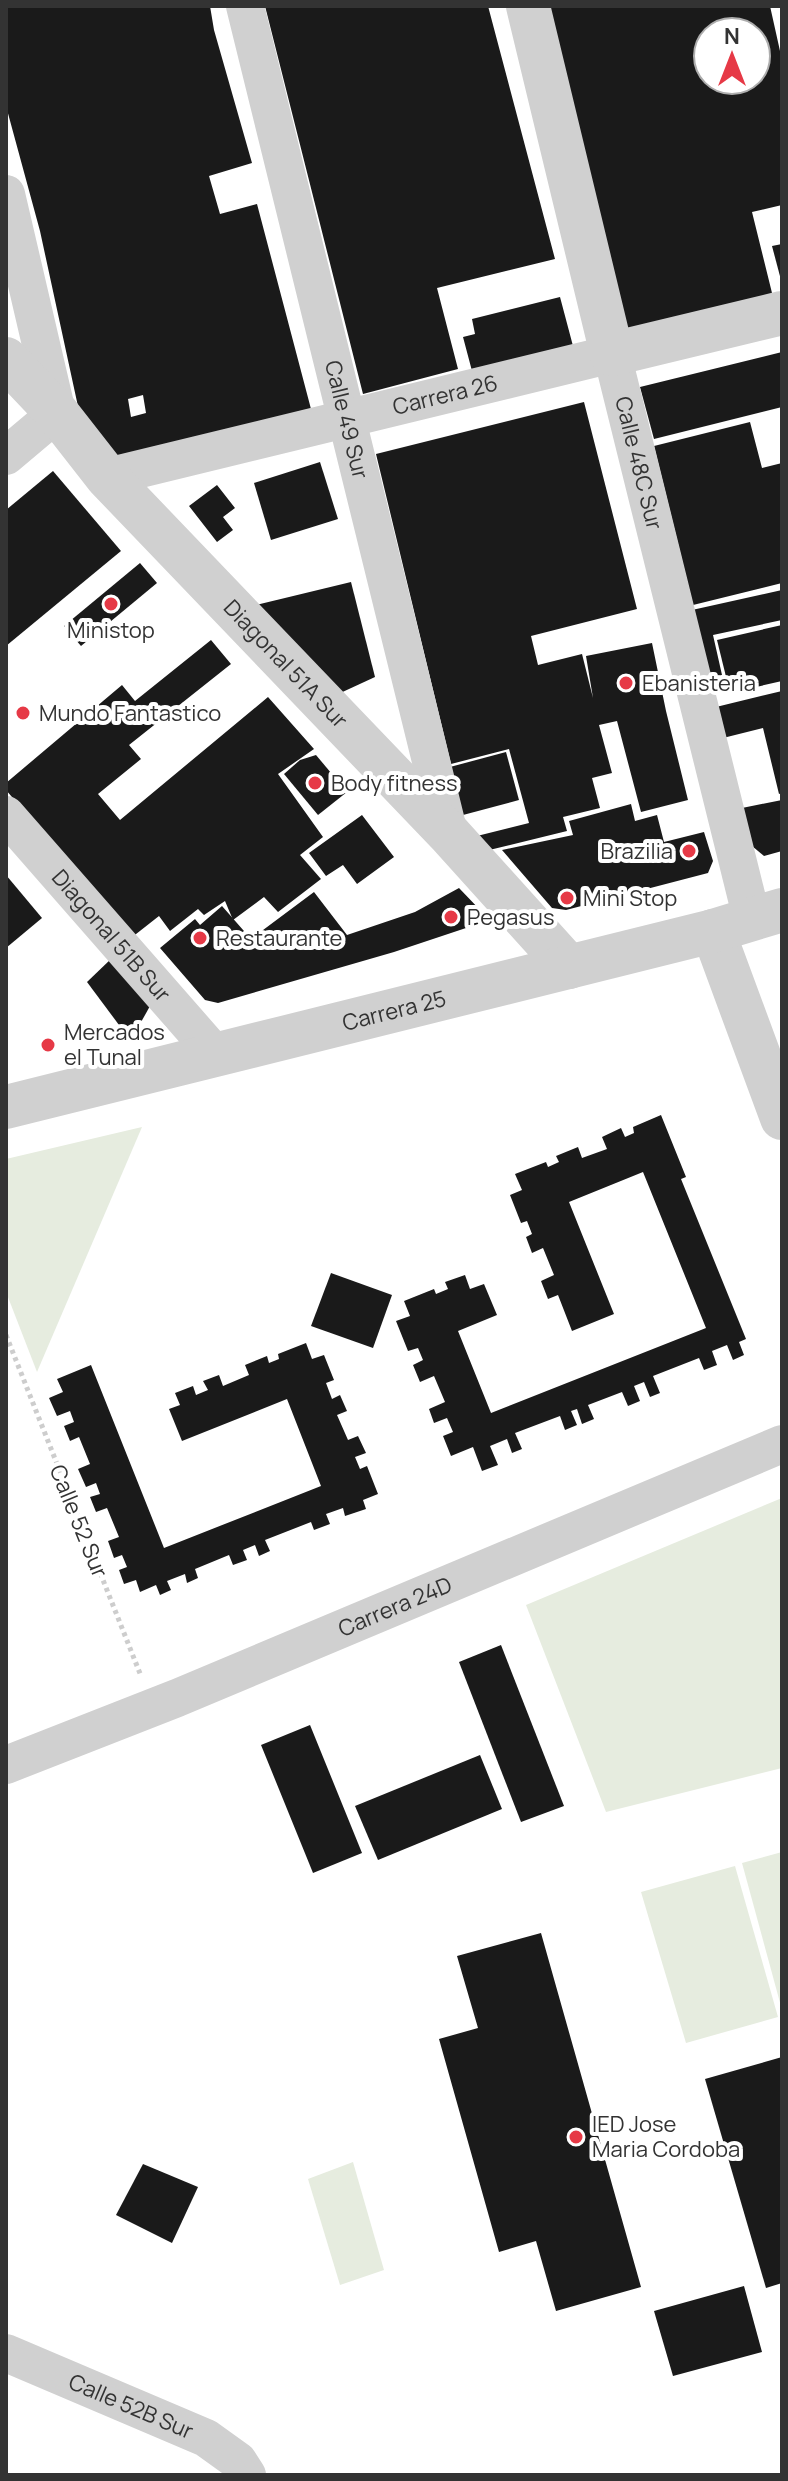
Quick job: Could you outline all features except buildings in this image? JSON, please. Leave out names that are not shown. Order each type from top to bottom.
[{"type":"street","name":"Calle 49 Sur","points":[[245,6],[449,834]]},
{"type":"street","name":"Calle 48C Sur","points":[[528,6],[749,920],[782,1118]]},
{"type":"street","points":[[6,194],[57,413],[6,456]]},
{"type":"street","name":"Carrera 26","points":[[107,477],[782,313]]},
{"type":"street","name":"Diagonal 51A Sur","points":[[6,359],[57,413],[107,477],[449,834],[569,967]]},
{"type":"street","name":"Diagonal 51B Sur","points":[[6,815],[216,1055]]},
{"type":"street","name":"Carrera 25","points":[[6,1107],[749,920]]},
{"type":"street","name":"Carrera 24D","points":[[6,1765],[153,1707],[782,1444]]},
{"type":"street","name":"Calle 52B Sur","points":[[6,2353],[206,2438],[238,2461],[247,2475]]},
{"type":"path","name":"Calle 52 Sur","points":[[6,1335],[153,1707]]},
{"type":"shaded area","points":[[142,1127],[37,1372],[6,1292],[6,1159]]},
{"type":"shaded area","points":[[782,1498],[782,1768],[606,1812],[526,1605]]},
{"type":"shaded area","points":[[782,1852],[782,2010],[742,1863]]},
{"type":"shaded area","points":[[735,1866],[778,2017],[686,2043],[641,1892]]},
{"type":"shaded area","points":[[353,2162],[384,2270],[340,2285],[308,2179]]},
{"type":"place","name":"Ministop","points":[[111,604]]},
{"type":"place","name":"Ebanisteria","points":[[626,683]]},
{"type":"place","name":"Mundo Fantastico","points":[[23,713]]},
{"type":"place","name":"Body fitness","points":[[315,783]]},
{"type":"place","name":"Brazilia","points":[[689,851]]},
{"type":"place","name":"Mini Stop","points":[[567,898]]},
{"type":"place","name":"Pegasus","points":[[451,917]]},
{"type":"place","name":"Restaurante","points":[[200,938]]},
{"type":"place","name":"Mercados el Tunal","points":[[48,1045]]},
{"type":"place","name":"IED Jose Maria Cordoba","points":[[576,2137]]}]
